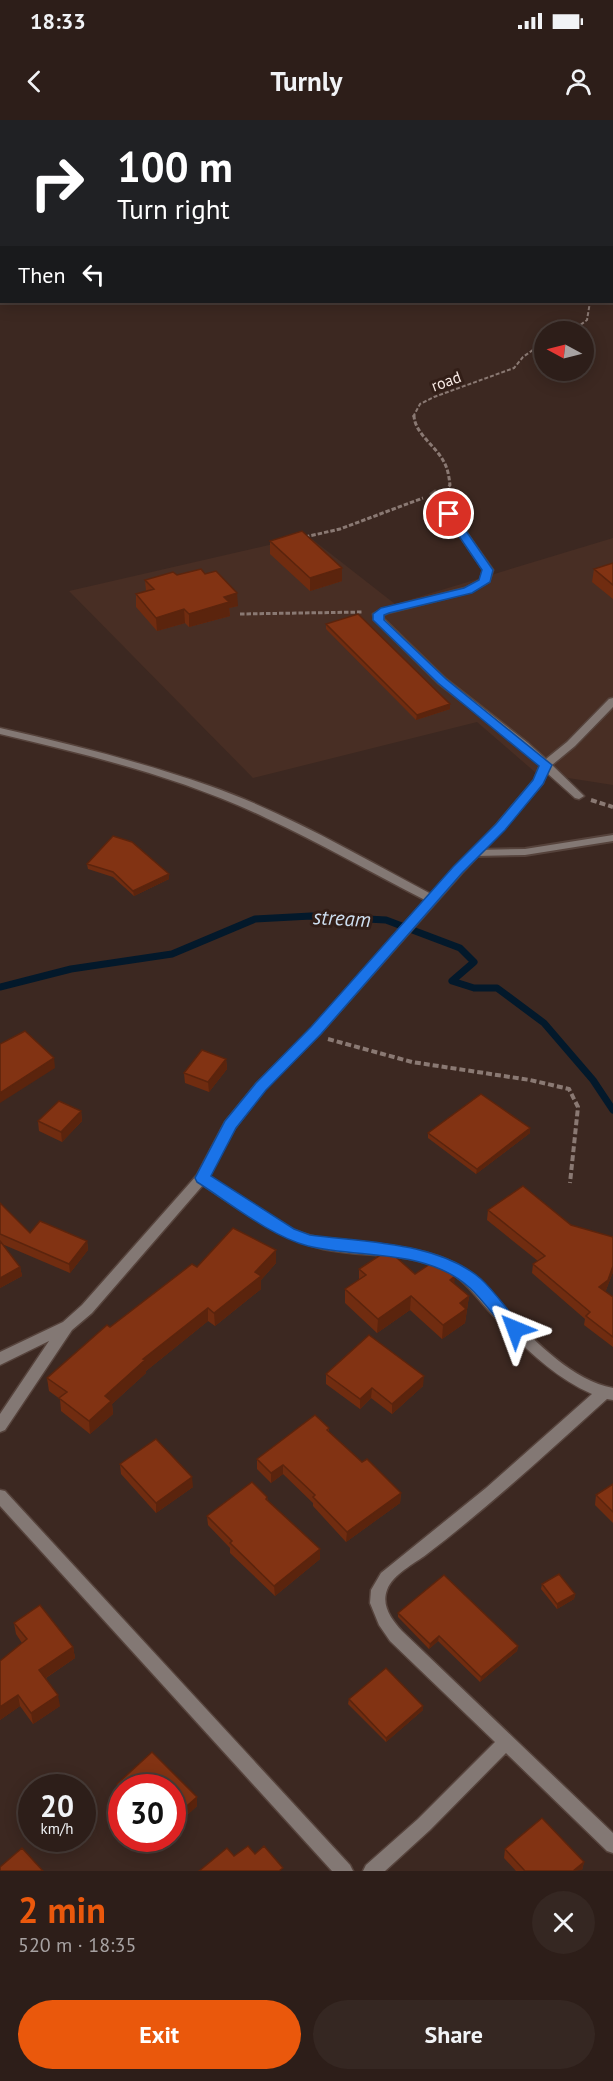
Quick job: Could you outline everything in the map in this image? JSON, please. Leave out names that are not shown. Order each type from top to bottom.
[{"type":"street","points":[[435,495],[488,570],[484,582],[468,590],[416,602],[378,614],[379,620],[442,681],[546,765],[579,796]]},
{"type":"street","points":[[0,1426],[67,1326],[107,1287],[202,1178],[230,1125],[261,1086],[313,1034],[416,915],[476,853],[539,781],[546,765],[571,744],[613,701]]},
{"type":"street","points":[[0,731],[77,749],[207,789],[270,815],[432,899]]},
{"type":"street","points":[[202,1178],[299,1237],[347,1247],[431,1258],[454,1269],[475,1284],[532,1345],[568,1375],[608,1394],[461,1519],[392,1573],[379,1590],[379,1606],[384,1621],[396,1636],[613,1845]]},
{"type":"street","points":[[0,1359],[67,1326]]},
{"type":"street","points":[[0,1497],[344,1871]]},
{"type":"street","points":[[372,1871],[445,1805],[507,1741]]},
{"type":"lane","points":[[476,853],[518,853],[613,838]]},
{"type":"path","points":[[587,321],[590,314],[590,303]]},
{"type":"path","name":"road","points":[[435,495],[450,485],[450,479],[445,461],[433,443],[416,426],[413,417],[420,404],[514,368],[523,357],[534,349]]},
{"type":"path","points":[[304,537],[340,529],[435,495]]},
{"type":"path","points":[[240,614],[318,610],[378,614]]},
{"type":"path","points":[[313,1034],[383,1056],[466,1072],[538,1079],[569,1089],[578,1107],[570,1183]]},
{"type":"shaded area","points":[[308,536],[395,604],[613,538],[613,785],[536,773],[477,722],[253,778],[69,591]]},
{"type":"building","points":[[302,531],[342,568],[310,578],[270,541]]},
{"type":"building","points":[[613,563],[613,585],[594,569]]},
{"type":"building","points":[[201,569],[205,574],[216,571],[237,593],[224,597],[229,602],[189,614],[184,609],[156,618],[136,594],[154,589],[145,580],[173,572],[177,575]]},
{"type":"building","points":[[358,614],[450,704],[417,715],[326,624]]},
{"type":"building","points":[[113,836],[132,842],[169,874],[133,891],[113,872],[87,864]]},
{"type":"building","points":[[25,1031],[54,1058],[0,1093],[0,1044]]},
{"type":"building","points":[[202,1050],[226,1059],[208,1082],[184,1073]]},
{"type":"building","points":[[481,1094],[530,1128],[477,1169],[428,1133]]},
{"type":"building","points":[[59,1101],[81,1111],[61,1132],[38,1121]]},
{"type":"building","points":[[523,1186],[571,1225],[613,1237],[613,1266],[608,1280],[599,1287],[613,1297],[613,1337],[586,1316],[590,1312],[533,1264],[545,1256],[488,1210]]},
{"type":"building","points":[[0,1203],[30,1233],[40,1221],[87,1241],[69,1264],[0,1234]]},
{"type":"building","points":[[233,1228],[276,1250],[255,1272],[261,1276],[214,1313],[208,1308],[143,1359],[145,1360],[105,1396],[111,1401],[89,1421],[59,1398],[67,1392],[47,1378],[107,1325],[110,1327],[192,1264],[197,1267]]},
{"type":"building","points":[[0,1241],[20,1267],[0,1278]]},
{"type":"building","points":[[388,1250],[415,1274],[436,1260],[455,1276],[450,1280],[469,1296],[460,1303],[466,1309],[443,1325],[411,1296],[378,1319],[345,1289],[366,1275],[359,1269]]},
{"type":"building","points":[[369,1335],[424,1376],[392,1404],[372,1388],[360,1399],[326,1374]]},
{"type":"building","points":[[315,1415],[329,1428],[327,1430],[362,1462],[367,1459],[401,1493],[347,1532],[313,1497],[315,1495],[283,1465],[271,1473],[257,1459]]},
{"type":"building","points":[[156,1439],[192,1477],[156,1503],[120,1464]]},
{"type":"building","points":[[252,1482],[267,1497],[266,1499],[320,1549],[274,1586],[230,1543],[232,1541],[207,1516]]},
{"type":"building","points":[[613,1484],[613,1512],[596,1495]]},
{"type":"building","points":[[559,1574],[575,1594],[557,1604],[542,1584]]},
{"type":"building","points":[[444,1575],[518,1646],[481,1677],[439,1636],[430,1644],[398,1613]]},
{"type":"building","points":[[40,1605],[73,1647],[39,1670],[58,1695],[31,1713],[18,1695],[0,1707],[0,1661],[27,1639],[14,1623]]},
{"type":"building","points":[[386,1668],[423,1706],[386,1738],[349,1699]]},
{"type":"building","points":[[152,1752],[174,1774],[128,1774]]},
{"type":"building","points":[[186,1786],[197,1797],[186,1807]]},
{"type":"building","points":[[542,1818],[584,1862],[573,1871],[525,1871],[505,1849]]},
{"type":"building","points":[[248,1846],[255,1854],[264,1846],[283,1868],[279,1871],[199,1871],[227,1848],[234,1856]]},
{"type":"building","points":[[18,1851],[26,1852],[43,1871],[0,1871],[0,1867]]},
{"type":"waterway","name":"stream","points":[[0,987],[71,969],[172,954],[255,919],[311,916],[386,920],[460,948],[474,962],[452,981],[474,988],[497,988],[544,1023],[593,1080],[613,1110]]},
{"type":"route","points":[[449,514],[488,570],[484,582],[468,590],[385,610],[378,614],[379,620],[442,681],[546,765],[539,781],[500,827],[416,915],[316,1030],[261,1086],[230,1125],[202,1178],[289,1233],[309,1240],[347,1247],[401,1252],[431,1258],[454,1269],[475,1284],[515,1329]]}]
